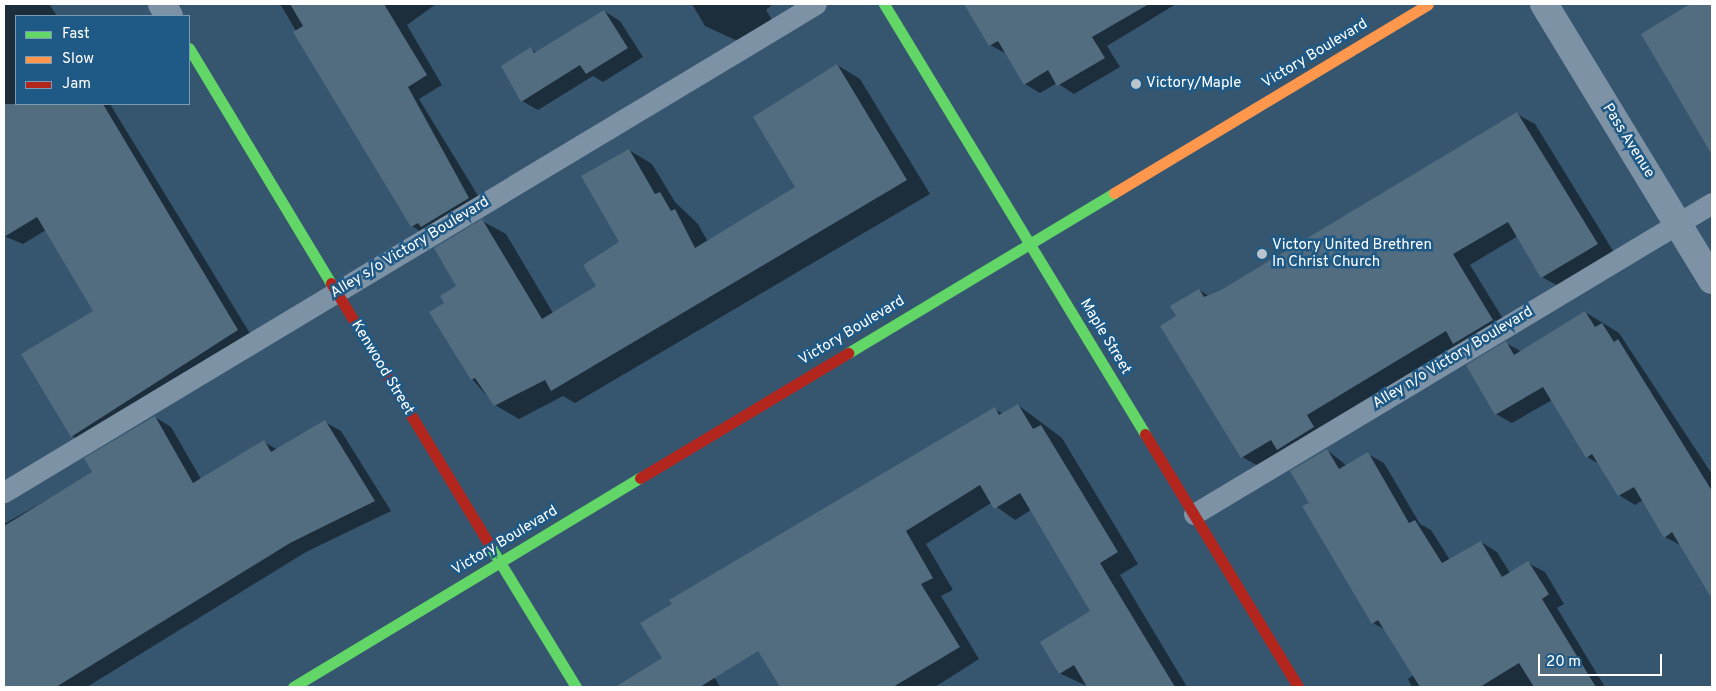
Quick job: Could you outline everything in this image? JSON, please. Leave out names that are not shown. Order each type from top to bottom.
[{"type":"street","points":[[162,4],[169,15]]},
{"type":"street","name":"Maple Street","points":[[884,4],[1298,687]]},
{"type":"street","name":"Victory Boulevard","points":[[293,687],[1428,4]]},
{"type":"street","name":"Pass Avenue","points":[[1544,4],[1712,280]]},
{"type":"street","name":"Kenwood Street","points":[[190,50],[499,563],[576,687]]},
{"type":"lane","name":"Alley s/o Victory Boulevard","points":[[4,492],[816,4]]},
{"type":"lane","name":"Alley n/o Victory Boulevard","points":[[1194,514],[1712,202]]},
{"type":"building","points":[[290,4],[384,4],[427,75],[408,87],[469,198],[421,227],[418,223],[411,227],[293,32],[303,26]]},
{"type":"building","points":[[964,4],[1149,4],[1092,37],[1105,58],[1057,86],[1048,70],[1024,85],[998,41],[989,46]]},
{"type":"building","points":[[1690,4],[1712,4],[1712,155],[1641,34]]},
{"type":"building","points":[[604,10],[628,48],[586,74],[580,65],[521,102],[501,66],[531,47],[534,53]]},
{"type":"building","points":[[837,64],[907,180],[551,391],[545,380],[494,406],[475,378],[471,380],[429,312],[444,303],[440,296],[456,286],[434,248],[482,219],[542,319],[596,286],[583,265],[619,242],[581,176],[629,149],[655,194],[660,192],[671,211],[675,209],[695,248],[795,187],[753,117]]},
{"type":"building","points":[[4,104],[104,105],[238,330],[71,437],[21,354],[93,311],[37,217],[4,237]]},
{"type":"building","points":[[1517,112],[1598,244],[1541,278],[1508,222],[1453,254],[1493,320],[1453,344],[1446,331],[1307,415],[1314,427],[1277,450],[1271,440],[1241,458],[1160,326],[1176,316],[1170,306],[1199,289],[1204,297],[1221,290]]},
{"type":"building","points":[[1585,311],[1595,327],[1602,323],[1614,342],[1618,339],[1712,491],[1712,599],[1672,532],[1664,538],[1634,487],[1618,496],[1592,454],[1586,458],[1543,387],[1495,415],[1466,365],[1506,341],[1514,355]]},
{"type":"building","points":[[1018,404],[1033,429],[1041,425],[1118,552],[1100,563],[1175,687],[1087,687],[1074,665],[1059,674],[1040,642],[1090,611],[1020,493],[994,509],[980,485],[906,531],[933,578],[921,584],[960,647],[893,687],[780,687],[758,651],[700,687],[615,687],[662,658],[640,623],[672,604],[669,600],[995,407],[999,415]]},
{"type":"building","points":[[155,416],[193,483],[264,440],[271,452],[325,420],[375,501],[290,543],[56,687],[4,687],[4,526],[92,472],[84,458]]},
{"type":"building","points":[[1327,449],[1339,469],[1368,452],[1409,523],[1415,520],[1442,563],[1481,541],[1502,577],[1528,561],[1549,594],[1542,599],[1596,687],[1534,687],[1519,663],[1480,687],[1420,687],[1378,620],[1372,624],[1302,506],[1309,503],[1290,471]]},
{"type":"traffic: fast","points":[[884,4],[1145,434]]},
{"type":"traffic: fast","points":[[190,50],[331,283]]},
{"type":"traffic: fast","points":[[848,353],[1114,193]]},
{"type":"traffic: fast","points":[[293,687],[640,478]]},
{"type":"traffic: fast","points":[[490,546],[576,687]]},
{"type":"traffic: slow","points":[[1114,193],[1428,4]]},
{"type":"traffic: jam","points":[[331,283],[490,546]]},
{"type":"traffic: jam","points":[[640,478],[848,353]]},
{"type":"traffic: jam","points":[[1145,434],[1298,687]]},
{"type":"place","name":"Victory/Maple","points":[[1136,84]]},
{"type":"place","name":"Victory United Brethren In Christ Church","points":[[1262,254]]}]
